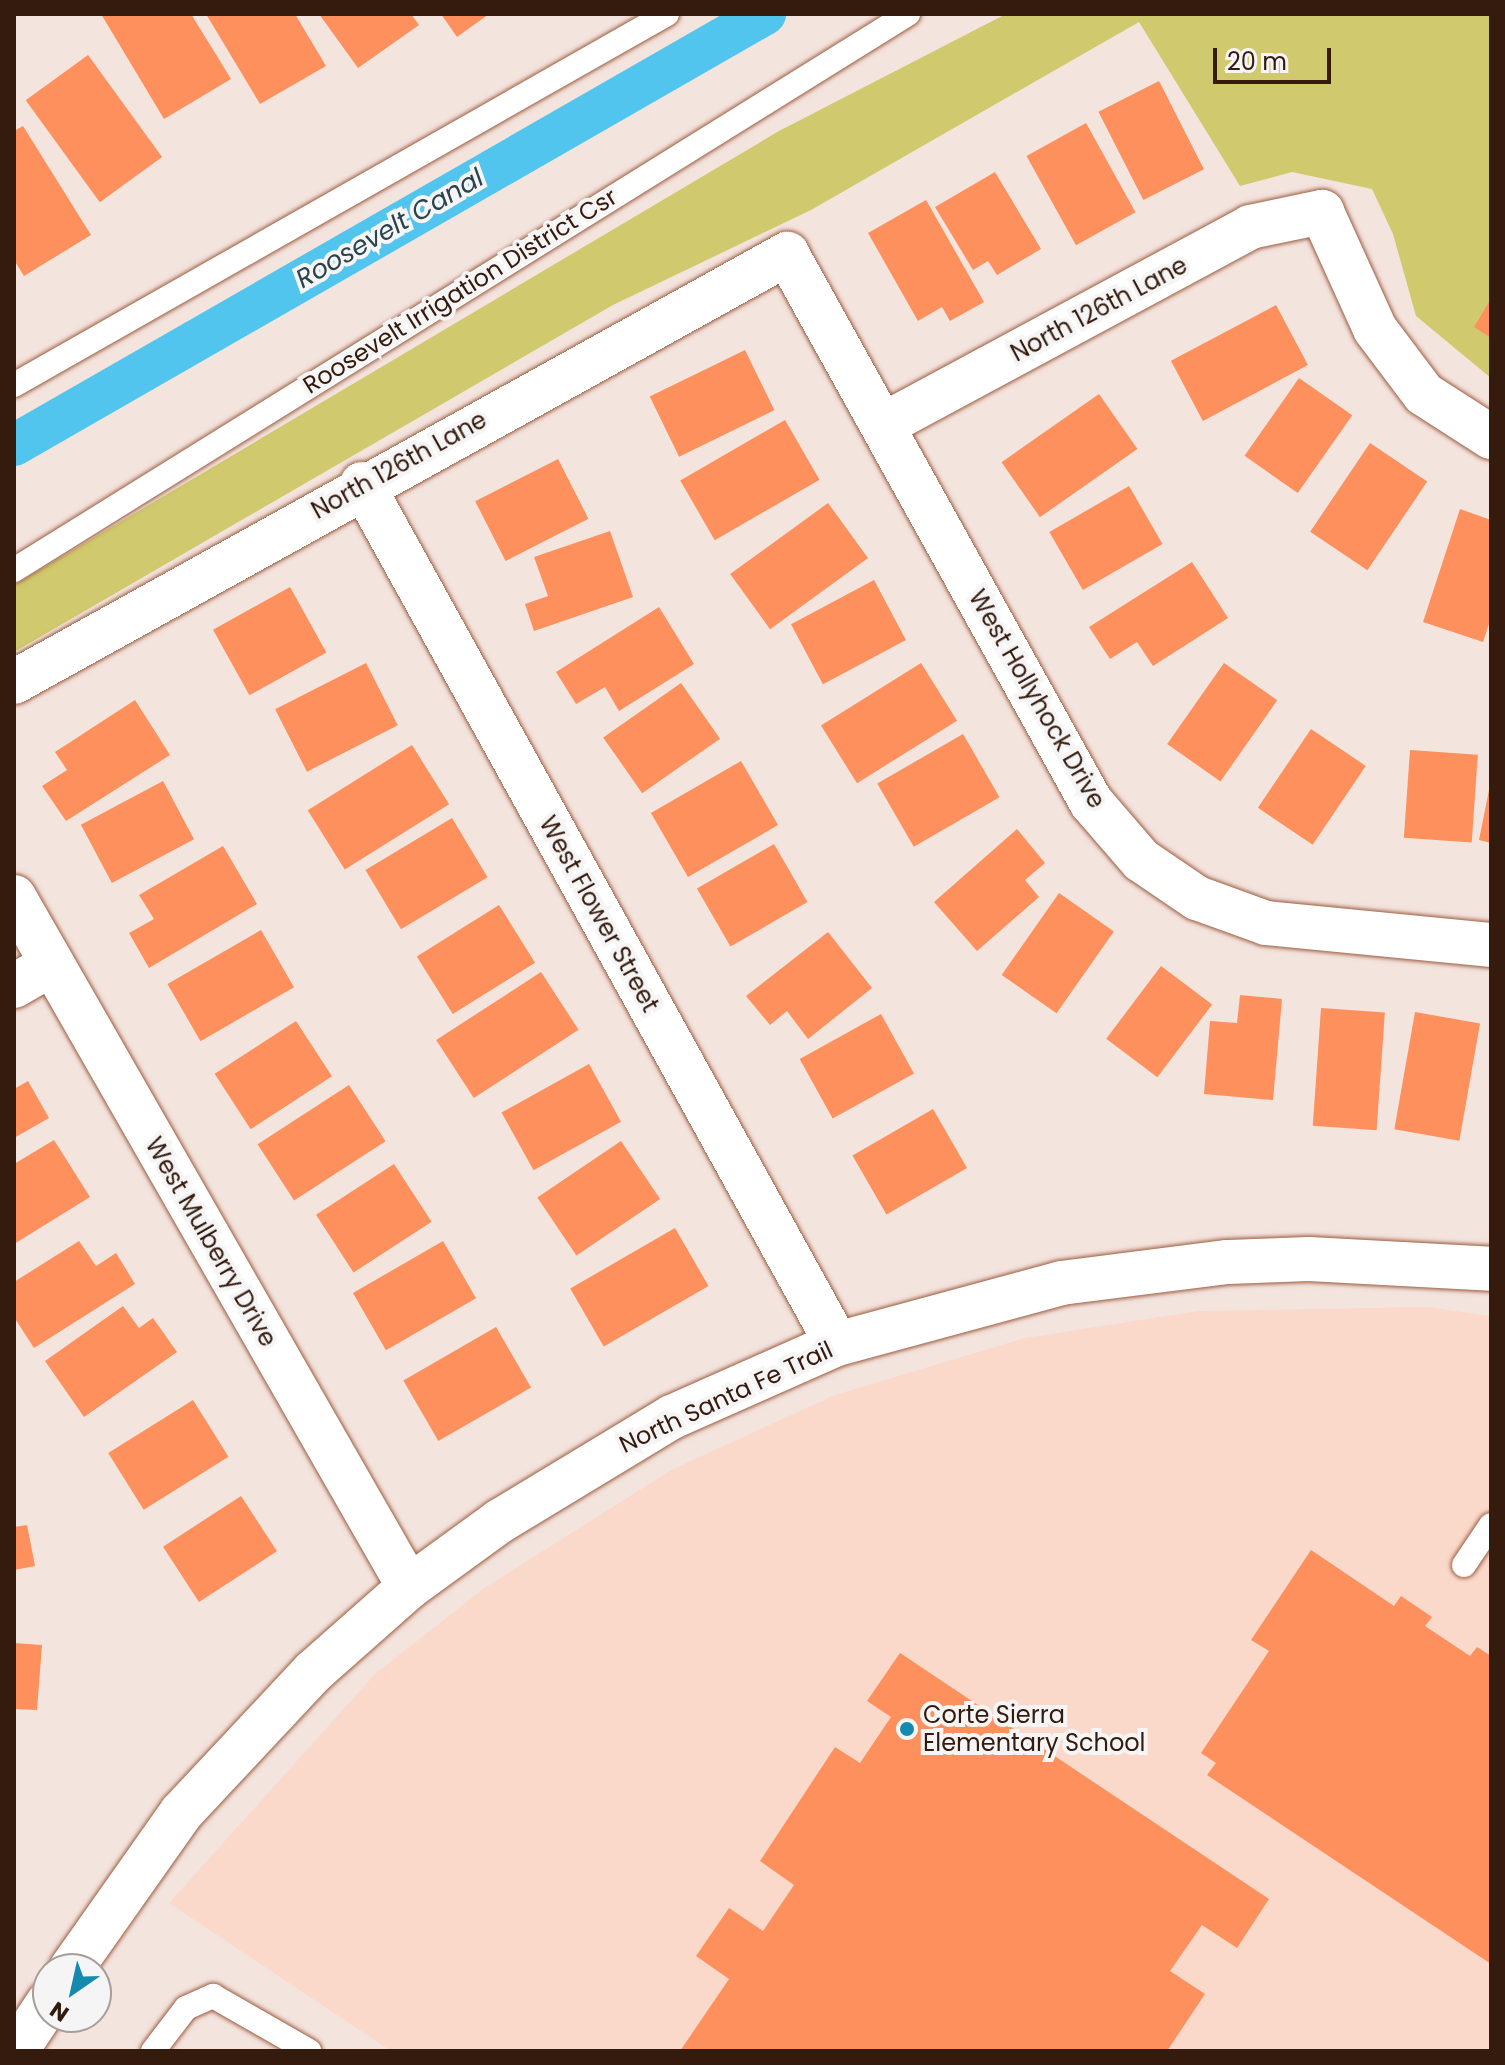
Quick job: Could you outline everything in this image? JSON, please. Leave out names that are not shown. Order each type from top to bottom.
[{"type":"street","name":"North 126th Lane","points":[[883,425],[1250,227],[1322,212],[1375,329],[1424,394],[1491,437]]},
{"type":"street","name":"North 126th Lane","points":[[14,682],[362,484],[787,254]]},
{"type":"street","name":"West Hollyhock Drive","points":[[787,254],[1091,802],[1141,860],[1197,898],[1266,923],[1491,945]]},
{"type":"street","name":"West Flower Street","points":[[362,484],[837,1344]]},
{"type":"street","name":"West Mulberry Drive","points":[[14,897],[409,1587]]},
{"type":"street","points":[[14,986],[52,964]]},
{"type":"street","name":"North Santa Fe Trail","points":[[82,1953],[152,1850],[222,1766],[409,1587],[627,1440],[837,1344],[1061,1283],[1228,1262],[1334,1258],[1491,1269]]},
{"type":"street","points":[[16,2051],[32,2027]]},
{"type":"lane","points":[[14,385],[667,14]]},
{"type":"lane","name":"Roosevelt Irrigation District Csr","points":[[14,570],[908,14]]},
{"type":"lane","points":[[1464,1565],[1491,1525]]},
{"type":"lane","points":[[153,2051],[186,2008],[213,1996],[309,2051]]},
{"type":"shaded area","points":[[1006,14],[1491,14],[1491,378],[1416,316],[1393,234],[1372,189],[1292,172],[1240,186],[1139,22],[811,210],[613,305],[14,652],[14,585],[779,131]]},
{"type":"shaded area","name":"Corte Sierra Elementary School","points":[[1427,1307],[1491,1316],[1491,2051],[391,2051],[169,1903],[375,1674],[484,1588],[673,1469],[835,1395],[1025,1338],[1198,1311]]},
{"type":"building","points":[[101,14],[191,14],[231,79],[164,119]]},
{"type":"building","points":[[206,14],[295,14],[326,66],[260,104]]},
{"type":"building","points":[[319,14],[411,14],[419,25],[358,68]]},
{"type":"building","points":[[441,14],[489,14],[457,37]]},
{"type":"building","points":[[88,55],[162,157],[100,202],[26,100]]},
{"type":"building","points":[[1159,81],[1204,169],[1143,200],[1098,112]]},
{"type":"building","points":[[1086,123],[1135,212],[1076,245],[1027,156]]},
{"type":"building","points":[[23,126],[91,235],[24,276],[14,260],[14,131]]},
{"type":"building","points":[[995,172],[1041,249],[997,275],[988,261],[973,270],[935,207]]},
{"type":"building","points":[[926,200],[984,302],[950,321],[942,307],[918,321],[868,233]]},
{"type":"building","points":[[1491,299],[1491,338],[1474,327]]},
{"type":"building","points":[[1276,305],[1308,365],[1203,421],[1171,361]]},
{"type":"building","points":[[745,350],[774,410],[679,457],[650,396]]},
{"type":"building","points":[[1299,378],[1352,415],[1298,493],[1245,456]]},
{"type":"building","points":[[1099,394],[1137,449],[1040,517],[1002,462]]},
{"type":"building","points":[[785,420],[820,480],[715,540],[680,481]]},
{"type":"building","points":[[1370,443],[1427,482],[1367,570],[1310,532]]},
{"type":"building","points":[[558,459],[588,519],[506,561],[475,501]]},
{"type":"building","points":[[1129,486],[1162,544],[1083,590],[1049,532]]},
{"type":"building","points":[[828,503],[868,558],[770,629],[730,574]]},
{"type":"building","points":[[1460,509],[1491,520],[1491,618],[1483,642],[1423,622]]},
{"type":"building","points":[[610,531],[633,597],[534,631],[525,604],[548,596],[534,557]]},
{"type":"building","points":[[1192,562],[1228,618],[1153,666],[1137,642],[1110,659],[1089,627]]},
{"type":"building","points":[[874,580],[906,640],[823,684],[791,624]]},
{"type":"building","points":[[290,587],[326,653],[249,695],[213,630]]},
{"type":"building","points":[[659,607],[694,664],[619,711],[605,687],[576,704],[556,672]]},
{"type":"building","points":[[366,663],[398,725],[307,772],[275,709]]},
{"type":"building","points":[[921,663],[957,721],[857,783],[821,726]]},
{"type":"building","points":[[1224,663],[1277,700],[1220,781],[1167,744]]},
{"type":"building","points":[[681,683],[720,739],[642,793],[603,737]]},
{"type":"building","points":[[135,700],[170,755],[66,821],[42,786],[67,770],[55,752]]},
{"type":"building","points":[[1311,729],[1366,766],[1313,845],[1258,808]]},
{"type":"building","points":[[963,734],[1000,797],[914,847],[877,784]]},
{"type":"building","points":[[412,745],[449,804],[345,870],[308,810]]},
{"type":"building","points":[[1410,750],[1478,755],[1472,843],[1404,838]]},
{"type":"building","points":[[741,761],[778,825],[688,877],[651,813]]},
{"type":"building","points":[[163,781],[194,839],[112,883],[81,825]]},
{"type":"building","points":[[1491,786],[1491,843],[1479,840]]},
{"type":"building","points":[[452,818],[488,877],[401,929],[365,870]]},
{"type":"building","points":[[1017,829],[1045,863],[1025,880],[1039,897],[977,951],[934,902]]},
{"type":"building","points":[[774,844],[808,902],[730,947],[697,889]]},
{"type":"building","points":[[223,846],[257,904],[149,968],[129,933],[154,919],[139,895]]},
{"type":"building","points":[[1059,893],[1114,931],[1057,1013],[1002,975]]},
{"type":"building","points":[[499,905],[535,963],[453,1014],[417,956]]},
{"type":"building","points":[[261,930],[294,987],[200,1041],[167,984]]},
{"type":"building","points":[[828,932],[872,988],[808,1039],[787,1011],[770,1025],[746,996]]},
{"type":"building","points":[[1161,966],[1212,1005],[1157,1077],[1106,1039]]},
{"type":"building","points":[[541,972],[579,1030],[474,1098],[436,1040]]},
{"type":"building","points":[[1240,995],[1282,999],[1273,1100],[1204,1094],[1210,1021],[1237,1023]]},
{"type":"building","points":[[1321,1008],[1385,1012],[1377,1130],[1313,1126]]},
{"type":"building","points":[[1415,1012],[1480,1023],[1459,1141],[1394,1129]]},
{"type":"building","points":[[881,1014],[914,1073],[833,1119],[800,1059]]},
{"type":"building","points":[[296,1021],[332,1076],[251,1129],[215,1074]]},
{"type":"building","points":[[589,1064],[621,1122],[534,1170],[502,1112]]},
{"type":"building","points":[[28,1081],[49,1118],[14,1138],[14,1089]]},
{"type":"building","points":[[349,1085],[385,1141],[294,1201],[258,1144]]},
{"type":"building","points":[[933,1109],[967,1168],[886,1214],[852,1156]]},
{"type":"building","points":[[54,1140],[90,1197],[14,1244],[14,1164]]},
{"type":"building","points":[[621,1141],[660,1199],[576,1256],[537,1197]]},
{"type":"building","points":[[394,1164],[432,1222],[354,1273],[316,1215]]},
{"type":"building","points":[[675,1228],[708,1286],[604,1347],[570,1288]]},
{"type":"building","points":[[79,1241],[96,1266],[116,1253],[135,1284],[34,1348],[14,1317],[14,1282]]},
{"type":"building","points":[[443,1241],[476,1298],[386,1350],[353,1293]]},
{"type":"building","points":[[123,1306],[139,1328],[153,1318],[177,1352],[84,1417],[45,1361]]},
{"type":"building","points":[[496,1327],[531,1388],[438,1441],[403,1380]]},
{"type":"building","points":[[193,1400],[229,1457],[144,1510],[108,1453]]},
{"type":"building","points":[[241,1496],[277,1551],[199,1602],[163,1547]]},
{"type":"building","points":[[27,1525],[35,1566],[14,1570],[14,1527]]},
{"type":"building","points":[[1311,1550],[1394,1606],[1401,1596],[1432,1617],[1425,1626],[1470,1656],[1477,1647],[1491,1656],[1491,1964],[1207,1775],[1216,1763],[1201,1753],[1269,1651],[1251,1640]]},
{"type":"building","points":[[14,1643],[42,1645],[37,1710],[14,1709]]},
{"type":"building","points":[[900,1653],[1269,1899],[1237,1948],[1202,1925],[1170,1971],[1205,1994],[1167,2051],[680,2051],[729,1979],[696,1956],[729,1908],[763,1931],[794,1885],[760,1861],[835,1747],[860,1763],[891,1717],[867,1701]]},
{"type":"waterway","name":"Roosevelt Canal","points":[[14,445],[765,14]]},
{"type":"place","name":"Corte Sierra Elementary School","points":[[907,1729]]}]
